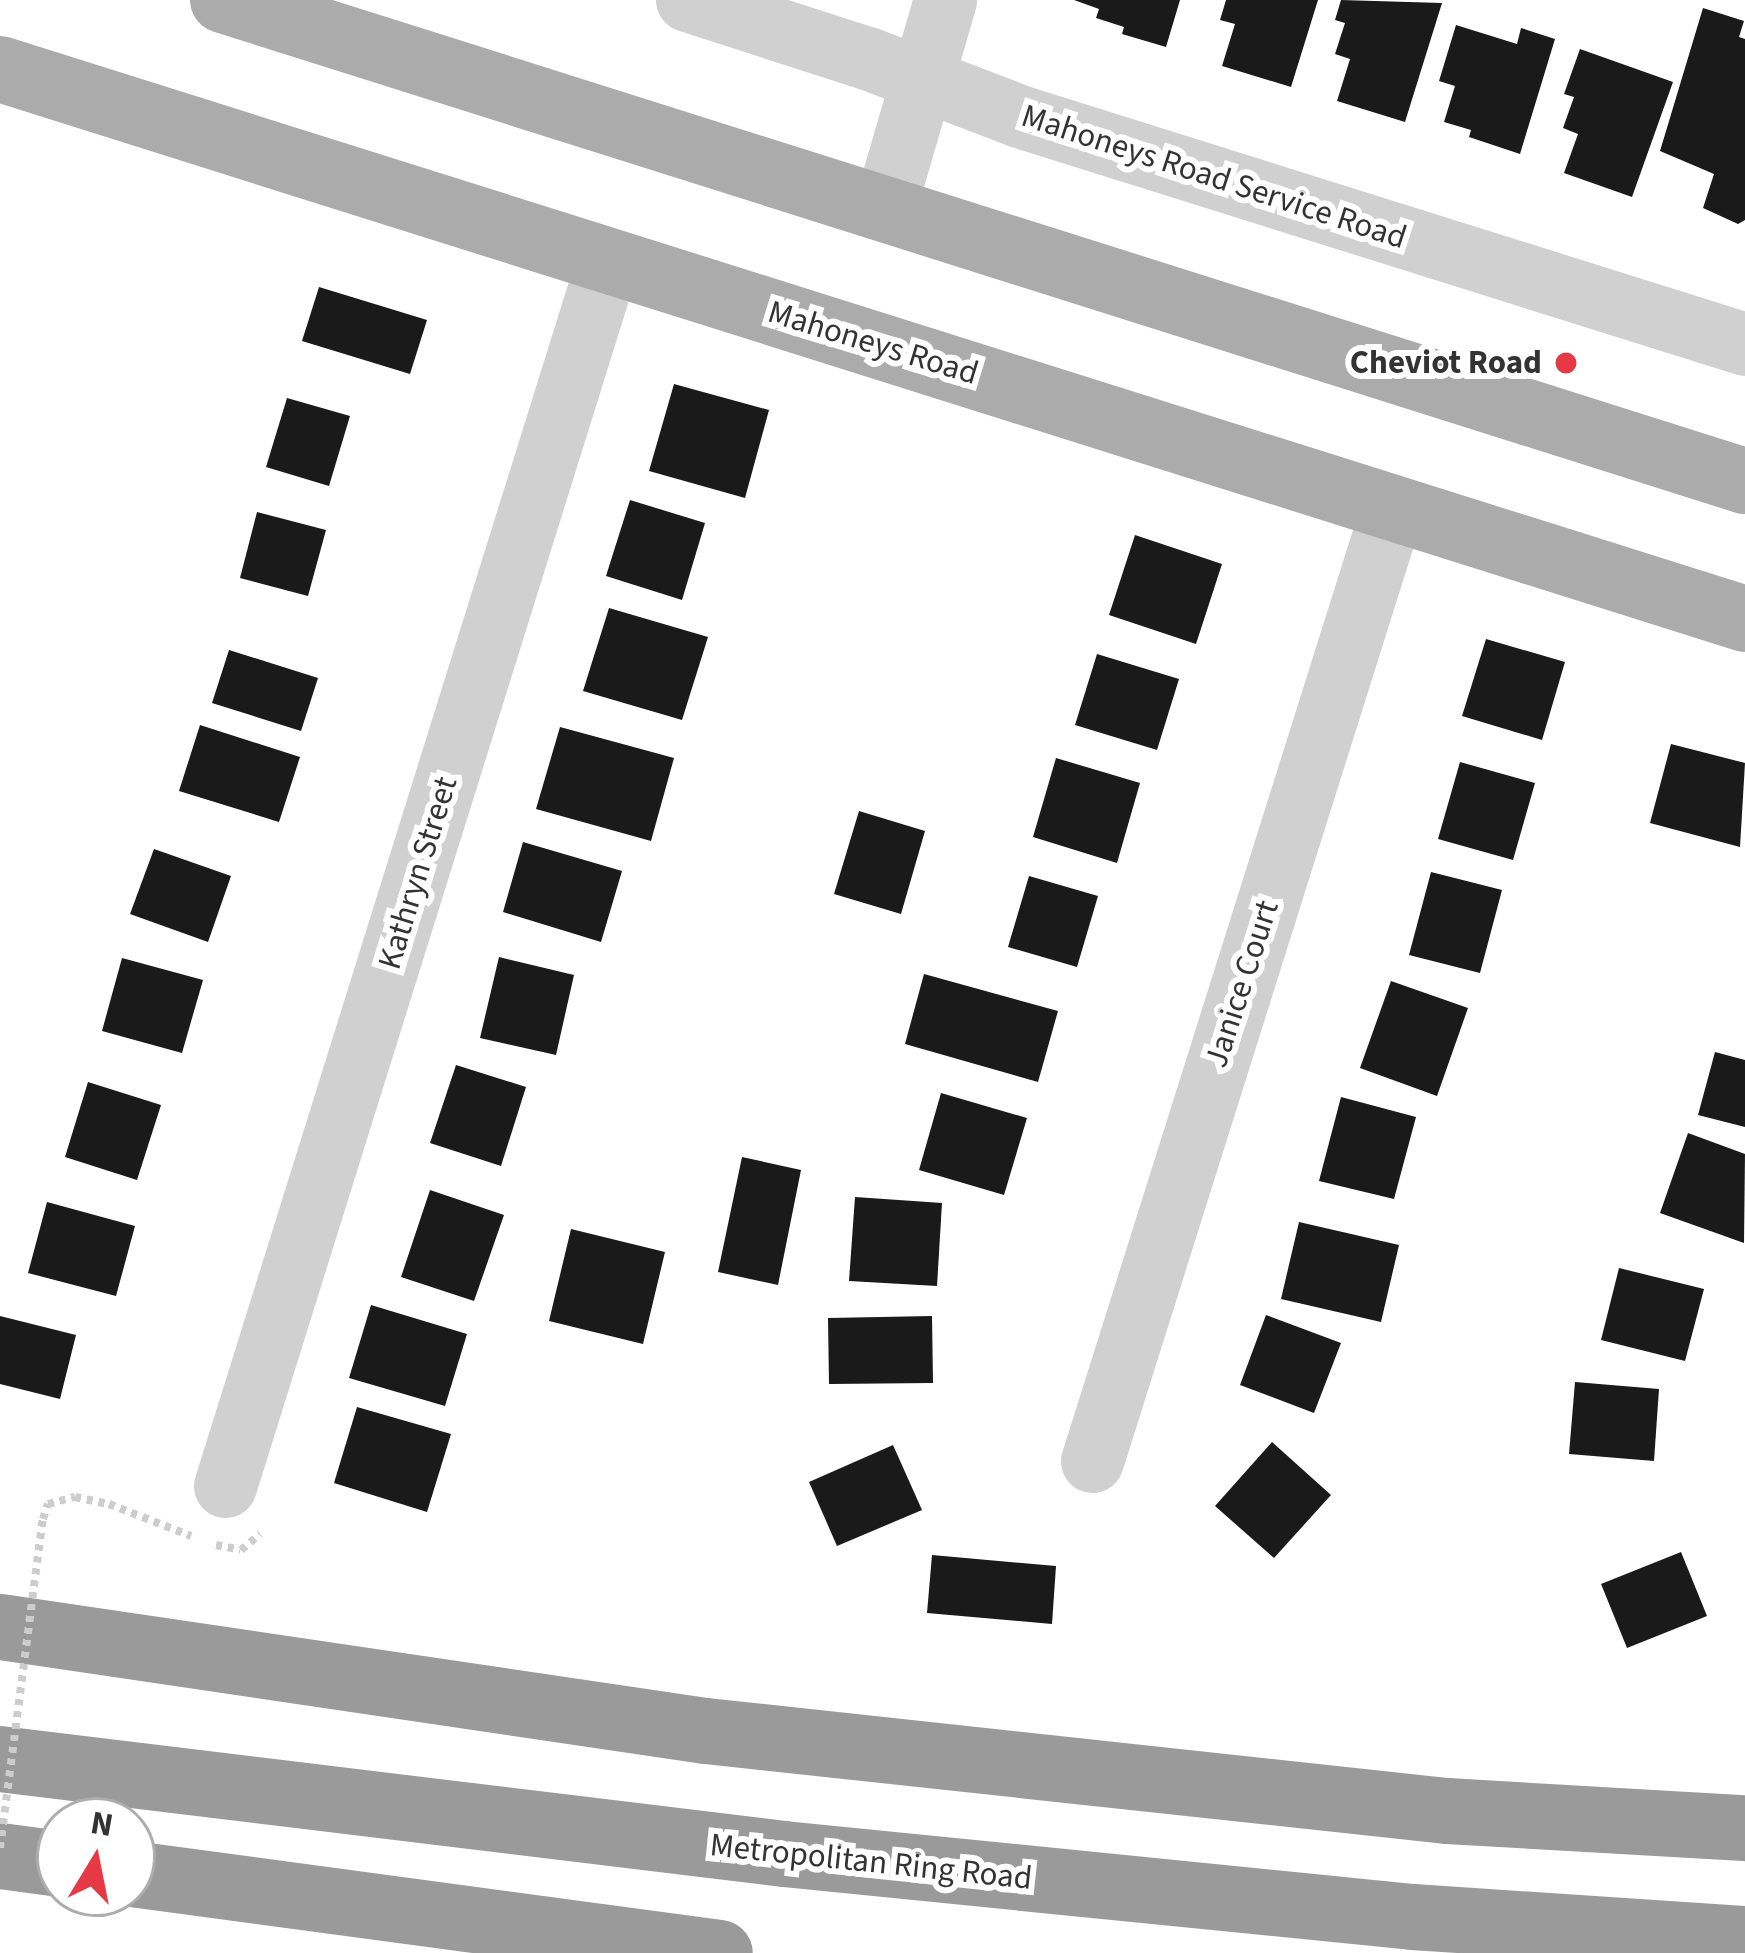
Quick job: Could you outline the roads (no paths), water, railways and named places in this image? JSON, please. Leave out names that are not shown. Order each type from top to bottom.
[{"type":"highway","points":[[0,1628],[729,1733],[1447,1811],[1745,1828]]},
{"type":"highway","name":"Metropolitan Ring Road","points":[[0,1759],[807,1857],[1413,1917],[1745,1939]]},
{"type":"highway","points":[[0,1852],[36,1859]]},
{"type":"highway","points":[[156,1877],[721,1953]]},
{"type":"main road","points":[[223,0],[1745,481]]},
{"type":"main road","name":"Mahoneys Road","points":[[0,70],[1745,619]]},
{"type":"street","name":"Mahoneys Road Service Road","points":[[687,0],[1019,116],[1745,344]]},
{"type":"street","points":[[884,210],[945,0]]},
{"type":"street","name":"Kathryn Street","points":[[225,1486],[608,260]]},
{"type":"street","name":"Janice Court","points":[[1091,1461],[1393,506]]},
{"type":"place","name":"Cheviot Road","points":[[1566,363]]}]
